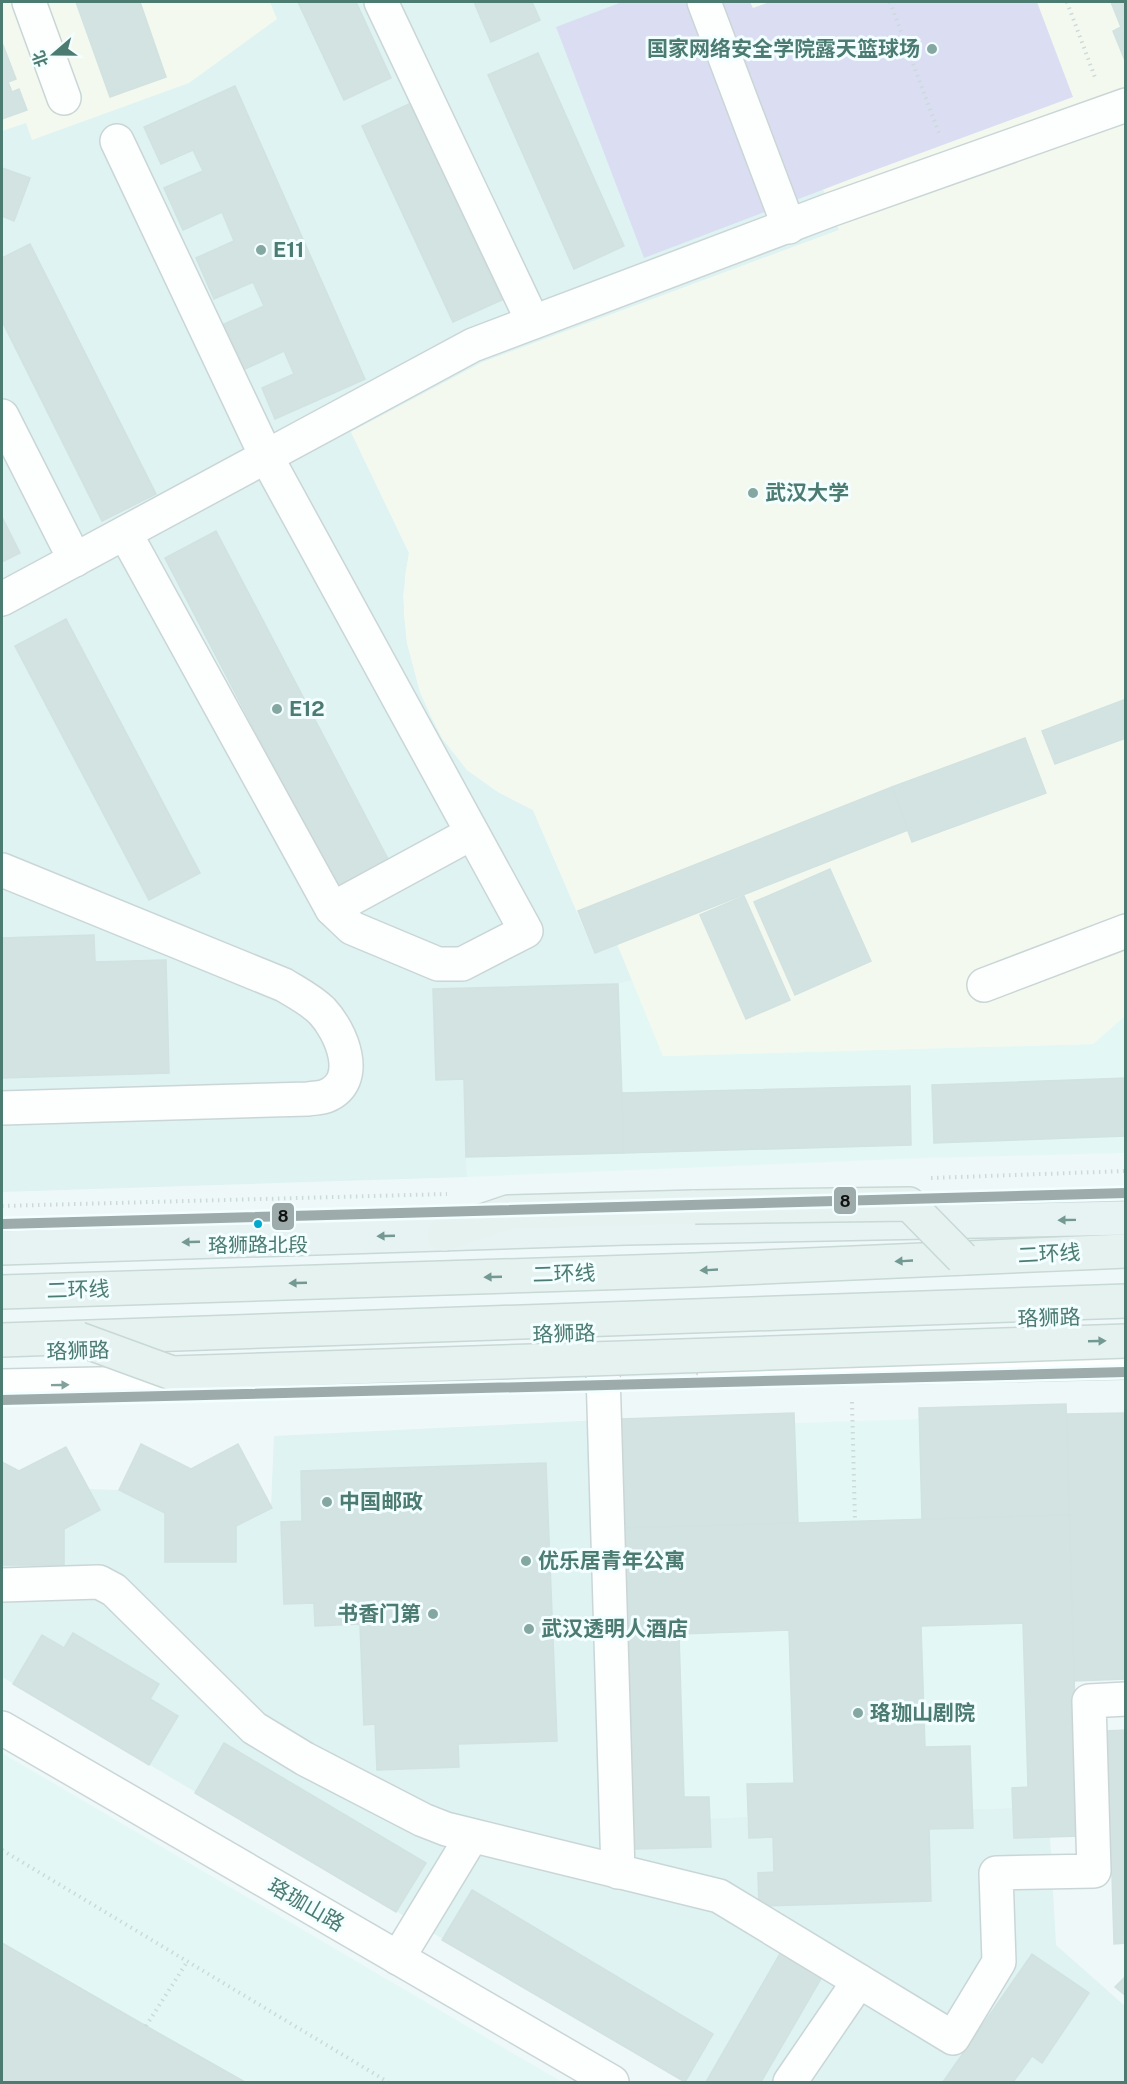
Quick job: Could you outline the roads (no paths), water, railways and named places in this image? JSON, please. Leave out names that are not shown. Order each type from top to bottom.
[{"type":"highway","points":[[444,1234],[509,1212],[909,1203],[962,1258]]},
{"type":"highway","name":"二环线","points":[[2,1292],[696,1270],[1125,1251]]},
{"type":"highway","points":[[2,1340],[1125,1301]]},
{"type":"highway","points":[[79,1339],[172,1372],[1125,1341]]},
{"type":"main road","points":[[2,1248],[627,1228],[1125,1218]]},
{"type":"main road","name":"珞狮路","points":[[2,1354],[1125,1315]]},
{"type":"street","points":[[28,2],[64,98]]},
{"type":"street","points":[[381,2],[533,322]]},
{"type":"street","points":[[704,2],[789,227]]},
{"type":"street","points":[[2,599],[473,345],[830,210],[1117,108]]},
{"type":"street","points":[[117,141],[267,458],[526,930],[462,964],[438,964],[352,928],[332,909],[125,534]]},
{"type":"street","points":[[2,416],[75,560]]},
{"type":"street","points":[[332,909],[472,833]]},
{"type":"street","points":[[2,870],[301,995],[322,1011],[331,1022],[339,1035],[346,1060],[343,1079],[339,1086],[325,1096],[308,1099],[2,1108]]},
{"type":"street","points":[[984,985],[1125,931]]},
{"type":"street","points":[[2,1386],[1125,1362]]},
{"type":"street","points":[[603,1373],[618,1872]]},
{"type":"street","points":[[2,1585],[99,1581],[114,1590],[254,1728],[305,1759],[423,1820],[446,1829],[719,1896],[953,2038],[999,1962],[996,1873],[1094,1871],[1089,1701],[1125,1699]]},
{"type":"street","name":"珞珈山路","points":[[2,1728],[612,2082]]},
{"type":"street","points":[[398,1958],[472,1836]]},
{"type":"street","points":[[790,2082],[859,1981]]},
{"type":"place","name":"国家网络安全学院露天篮球场","points":[[932,49]]},
{"type":"place","name":"E11","points":[[261,250]]},
{"type":"place","name":"武汉大学","points":[[753,493]]},
{"type":"place","name":"E12","points":[[277,709]]},
{"type":"place","name":"珞狮路北段","points":[[258,1224]]},
{"type":"place","name":"中国邮政","points":[[327,1502]]},
{"type":"place","name":"优乐居青年公寓","points":[[526,1561]]},
{"type":"place","name":"书香门第","points":[[433,1614]]},
{"type":"place","name":"武汉透明人酒店","points":[[529,1629]]},
{"type":"place","name":"珞珈山剧院","points":[[858,1713]]}]
